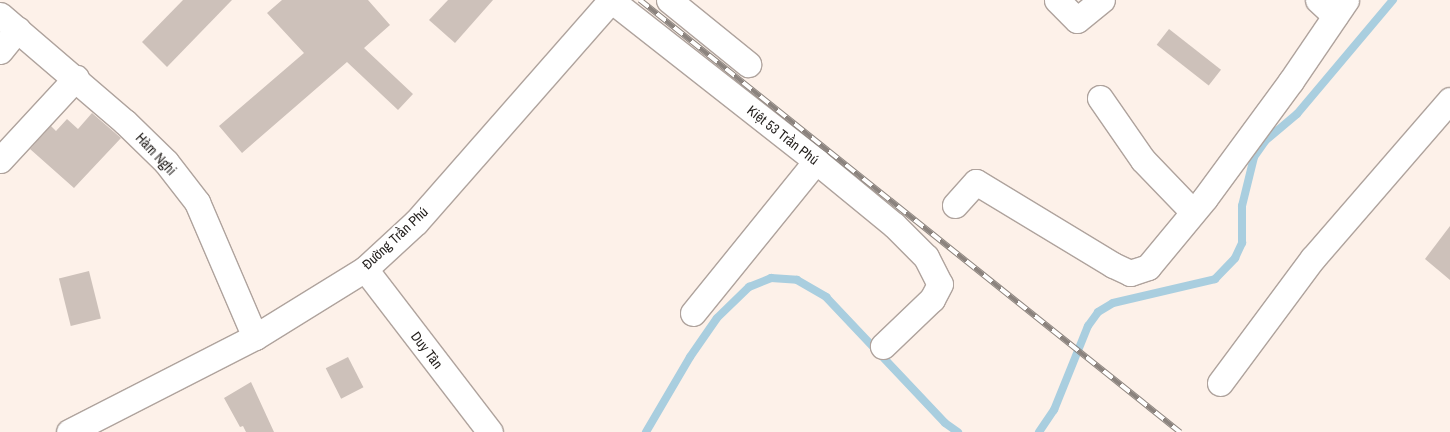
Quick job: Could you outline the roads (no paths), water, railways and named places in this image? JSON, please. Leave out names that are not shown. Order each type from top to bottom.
[{"type":"street","name":"Kiệt 53 Trần Phú","points":[[611,0],[894,224],[926,257],[940,284],[932,299],[883,346]]},
{"type":"street","name":"Đường Trần Phú","points":[[71,432],[255,337],[365,269],[416,222],[611,0]]},
{"type":"street","points":[[669,0],[748,64]]},
{"type":"street","points":[[1057,0],[1078,20],[1102,0]]},
{"type":"street","points":[[955,205],[976,182],[1112,265],[1130,273],[1148,267],[1193,212],[1291,80],[1333,5]]},
{"type":"street","points":[[0,51],[9,22]]},
{"type":"street","name":"Hàm Nghi","points":[[9,22],[76,78],[166,162],[197,202],[255,337]]},
{"type":"street","points":[[0,160],[76,78]]},
{"type":"street","points":[[1100,98],[1143,160],[1193,212]]},
{"type":"street","points":[[1220,383],[1313,258],[1450,100]]},
{"type":"street","points":[[693,313],[816,161]]},
{"type":"street","name":"Duy Tân","points":[[365,269],[490,432]]},
{"type":"waterway","points":[[1039,432],[1054,410],[1088,326],[1098,312],[1113,303],[1215,279],[1235,258],[1242,243],[1242,206],[1254,157],[1265,141],[1297,114],[1393,0]]},
{"type":"waterway","points":[[646,432],[690,357],[717,318],[749,287],[771,278],[797,280],[826,297],[945,423],[958,432]]},
{"type":"railway","points":[[640,0],[1180,432]]}]
